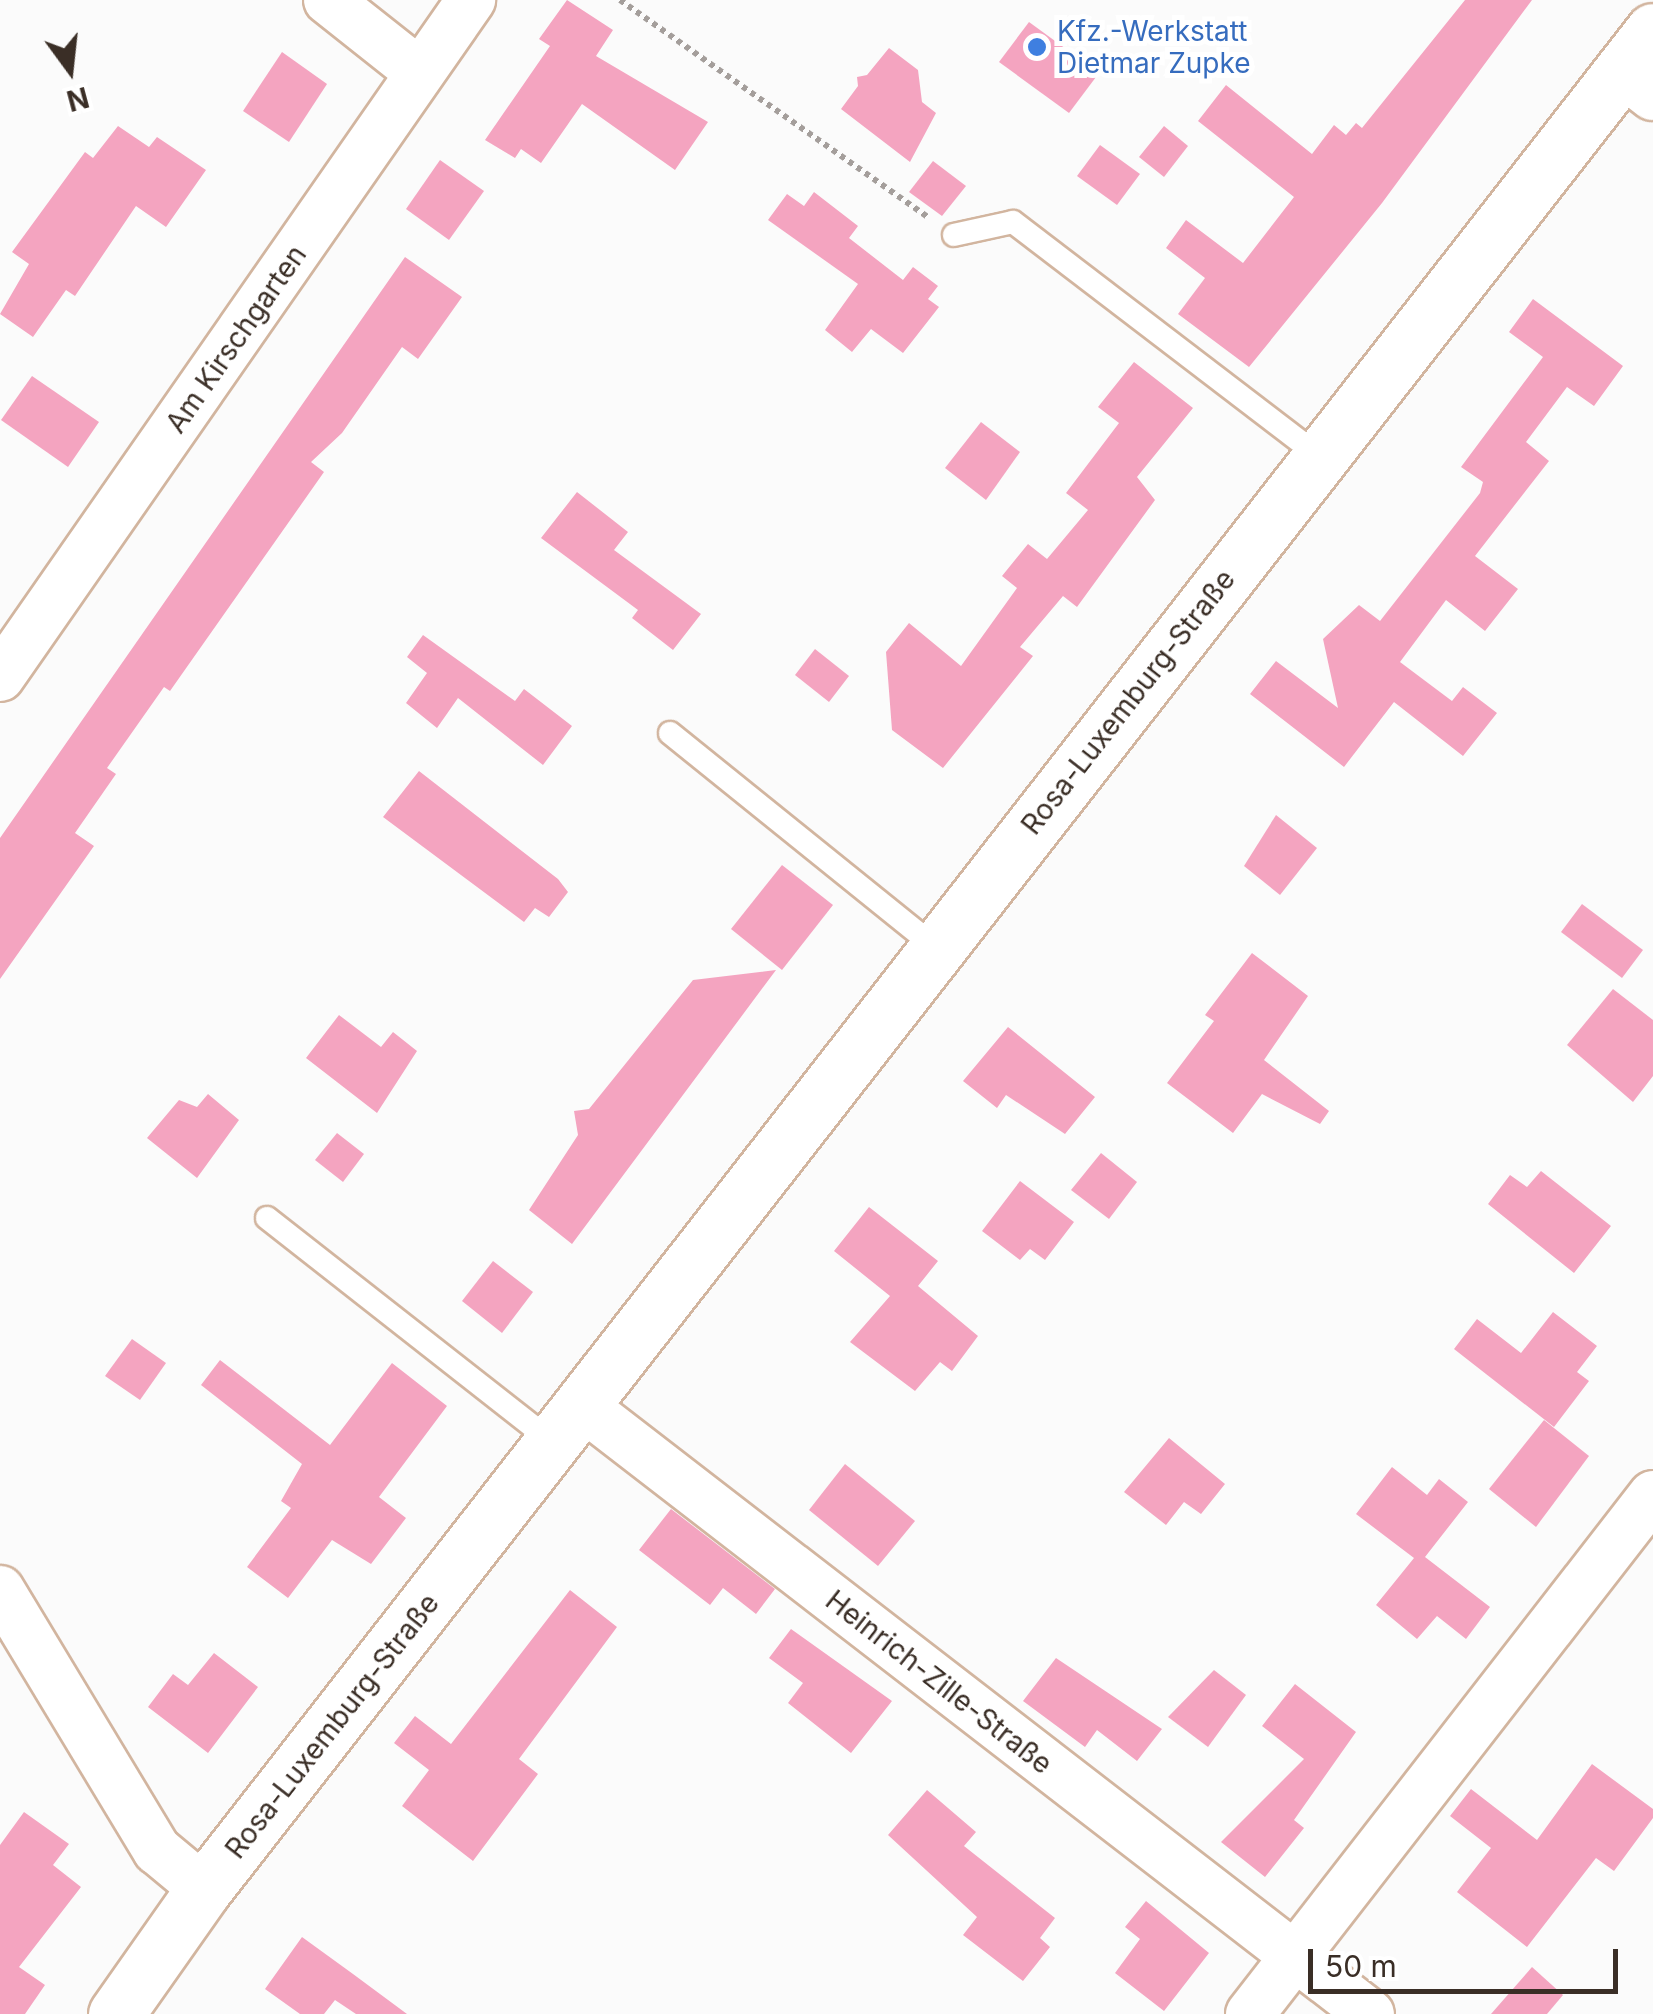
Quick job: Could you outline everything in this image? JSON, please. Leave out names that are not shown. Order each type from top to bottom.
[{"type":"street","points":[[328,0],[420,73]]},
{"type":"street","name":"Am Kirschgarten","points":[[0,677],[471,0]]},
{"type":"street","name":"Rosa-Luxemburg-Straße","points":[[116,2014],[204,1889],[569,1425],[1319,456],[1643,66]]},
{"type":"street","name":"Heinrich-Zille-Straße","points":[[569,1425],[1370,2014]]},
{"type":"street","points":[[1250,2014],[1653,1495]]},
{"type":"street","points":[[0,1590],[157,1850],[204,1889]]},
{"type":"lane","points":[[954,235],[1013,222],[1319,456]]},
{"type":"lane","points":[[670,733],[936,948]]},
{"type":"lane","points":[[267,1218],[569,1425]]},
{"type":"path","points":[[620,0],[954,235]]},
{"type":"building","points":[[567,0],[613,30],[596,56],[708,122],[675,170],[582,104],[541,163],[521,149],[515,158],[485,140],[550,46],[539,39]]},
{"type":"building","points":[[1465,0],[1532,0],[1382,203],[1249,367],[1178,314],[1205,278],[1166,248],[1186,220],[1243,263],[1294,197],[1198,121],[1226,85],[1312,154],[1334,125],[1346,135],[1356,123],[1362,128]]},
{"type":"building","name":"Kfz.-Werkstatt Dietmar Zupke","points":[[1029,22],[1099,73],[1069,113],[999,62]]},
{"type":"building","points":[[889,48],[918,70],[922,102],[936,113],[910,162],[841,109],[858,86],[857,77],[867,75]]},
{"type":"building","points":[[282,52],[327,84],[289,142],[243,111]]},
{"type":"building","points":[[118,126],[149,147],[157,137],[206,170],[166,227],[136,206],[75,296],[66,290],[33,337],[0,314],[29,264],[12,252],[85,152],[93,158]]},
{"type":"building","points":[[1164,126],[1188,146],[1164,177],[1139,157]]},
{"type":"building","points":[[1100,145],[1140,174],[1117,205],[1077,176]]},
{"type":"building","points":[[440,160],[484,191],[449,240],[406,209]]},
{"type":"building","points":[[933,161],[966,186],[942,216],[909,192]]},
{"type":"building","points":[[814,192],[858,226],[849,238],[903,280],[913,267],[938,286],[928,299],[939,307],[903,353],[871,329],[852,352],[825,330],[858,284],[768,220],[787,194],[804,206]]},
{"type":"building","points":[[405,257],[462,297],[418,359],[402,347],[342,433],[311,462],[324,472],[170,691],[164,687],[107,768],[116,774],[75,833],[94,846],[0,979],[0,838]]},
{"type":"building","points":[[1533,299],[1623,366],[1594,406],[1567,387],[1526,442],[1549,461],[1475,556],[1518,589],[1485,631],[1446,600],[1400,662],[1452,701],[1463,687],[1497,713],[1463,756],[1394,702],[1344,767],[1250,694],[1276,661],[1338,708],[1323,639],[1359,605],[1380,621],[1480,493],[1483,482],[1461,467],[1543,357],[1509,332]]},
{"type":"building","points":[[1134,362],[1193,408],[1137,477],[1155,500],[1077,607],[1063,596],[1020,647],[1033,656],[943,768],[892,730],[886,652],[909,623],[961,666],[1017,588],[1002,576],[1028,544],[1047,559],[1088,510],[1066,493],[1119,423],[1098,407]]},
{"type":"building","points":[[32,376],[99,422],[68,467],[1,420]]},
{"type":"building","points":[[981,422],[1020,452],[986,500],[945,468]]},
{"type":"building","points":[[577,492],[628,532],[614,550],[701,614],[673,650],[632,618],[638,610],[541,538]]},
{"type":"building","points":[[423,635],[515,701],[524,689],[572,726],[543,765],[458,698],[437,728],[406,703],[427,673],[407,657]]},
{"type":"building","points":[[815,649],[849,676],[829,702],[795,675]]},
{"type":"building","points":[[419,771],[558,879],[568,892],[549,917],[535,908],[524,922],[383,817]]},
{"type":"building","points":[[1276,815],[1317,848],[1280,895],[1244,866]]},
{"type":"building","points":[[782,865],[833,905],[782,970],[731,929]]},
{"type":"building","points":[[1582,904],[1643,950],[1622,978],[1561,932]]},
{"type":"building","points":[[1252,953],[1308,996],[1264,1060],[1329,1111],[1320,1124],[1262,1094],[1233,1133],[1167,1083],[1214,1021],[1205,1015]]},
{"type":"building","points":[[776,970],[572,1244],[529,1210],[578,1135],[574,1111],[589,1109],[693,980]]},
{"type":"building","points":[[1613,989],[1653,1020],[1653,1076],[1633,1102],[1567,1045]]},
{"type":"building","points":[[339,1015],[381,1047],[393,1032],[417,1051],[377,1113],[306,1058]]},
{"type":"building","points":[[1008,1027],[1095,1097],[1065,1134],[1006,1095],[997,1108],[963,1081]]},
{"type":"building","points":[[208,1094],[239,1120],[197,1178],[147,1138],[179,1100],[197,1107]]},
{"type":"building","points":[[337,1133],[364,1154],[343,1182],[315,1160]]},
{"type":"building","points":[[1101,1153],[1137,1182],[1109,1219],[1071,1190]]},
{"type":"building","points":[[1541,1171],[1611,1226],[1574,1273],[1488,1204],[1510,1175],[1527,1187]]},
{"type":"building","points":[[1020,1181],[1074,1222],[1045,1260],[1030,1249],[1020,1260],[982,1231]]},
{"type":"building","points":[[869,1207],[938,1261],[918,1286],[978,1336],[952,1371],[940,1362],[915,1391],[850,1342],[890,1296],[834,1251]]},
{"type":"building","points":[[493,1261],[533,1292],[502,1333],[462,1301]]},
{"type":"building","points":[[1553,1312],[1597,1346],[1577,1372],[1589,1381],[1554,1427],[1454,1349],[1477,1319],[1521,1353]]},
{"type":"building","points":[[132,1339],[166,1363],[140,1400],[105,1376]]},
{"type":"building","points":[[220,1360],[330,1445],[392,1363],[447,1406],[379,1497],[406,1518],[371,1564],[332,1540],[288,1598],[247,1567],[291,1508],[281,1501],[302,1464],[201,1385]]},
{"type":"building","points":[[1544,1420],[1589,1456],[1536,1527],[1489,1489]]},
{"type":"building","points":[[1169,1438],[1225,1484],[1201,1514],[1184,1502],[1166,1525],[1124,1492]]},
{"type":"building","points":[[845,1464],[915,1521],[878,1566],[809,1510]]},
{"type":"building","points":[[1392,1467],[1427,1495],[1439,1479],[1468,1502],[1425,1557],[1490,1607],[1466,1639],[1437,1616],[1417,1639],[1376,1605],[1414,1558],[1356,1514]]},
{"type":"building","points":[[671,1509],[775,1589],[756,1614],[723,1588],[710,1605],[639,1550]]},
{"type":"building","points":[[570,1590],[617,1627],[519,1759],[538,1774],[473,1861],[402,1806],[429,1770],[394,1743],[415,1716],[451,1744]]},
{"type":"building","points":[[791,1629],[892,1701],[851,1753],[788,1703],[803,1683],[769,1658]]},
{"type":"building","points":[[214,1653],[258,1687],[208,1753],[148,1707],[173,1674],[188,1685]]},
{"type":"building","points":[[1056,1658],[1162,1729],[1137,1761],[1097,1730],[1085,1747],[1023,1701]]},
{"type":"building","points":[[1214,1670],[1246,1695],[1208,1747],[1168,1717]]},
{"type":"building","points":[[1295,1684],[1356,1732],[1294,1820],[1304,1828],[1265,1877],[1221,1842],[1304,1759],[1262,1726]]},
{"type":"building","points":[[1592,1764],[1653,1809],[1653,1818],[1614,1871],[1596,1858],[1527,1947],[1457,1892],[1491,1848],[1450,1816],[1471,1789],[1537,1840]]},
{"type":"building","points":[[927,1790],[976,1832],[964,1846],[1055,1918],[1040,1938],[1050,1947],[1023,1981],[963,1935],[977,1917],[888,1835]]},
{"type":"building","points":[[24,1812],[69,1844],[53,1865],[81,1887],[19,1967],[45,1985],[25,2014],[0,2014],[0,1845]]},
{"type":"building","points":[[1146,1901],[1209,1953],[1164,2011],[1115,1973],[1140,1939],[1125,1927]]},
{"type":"building","points":[[302,1937],[407,2014],[356,2014],[335,2000],[324,2014],[300,2014],[265,1989]]},
{"type":"building","points":[[1532,1967],[1563,1995],[1547,2014],[1491,2014]]},
{"type":"place","name":"Kfz.-Werkstatt Dietmar Zupke","points":[[1037,47]]}]
